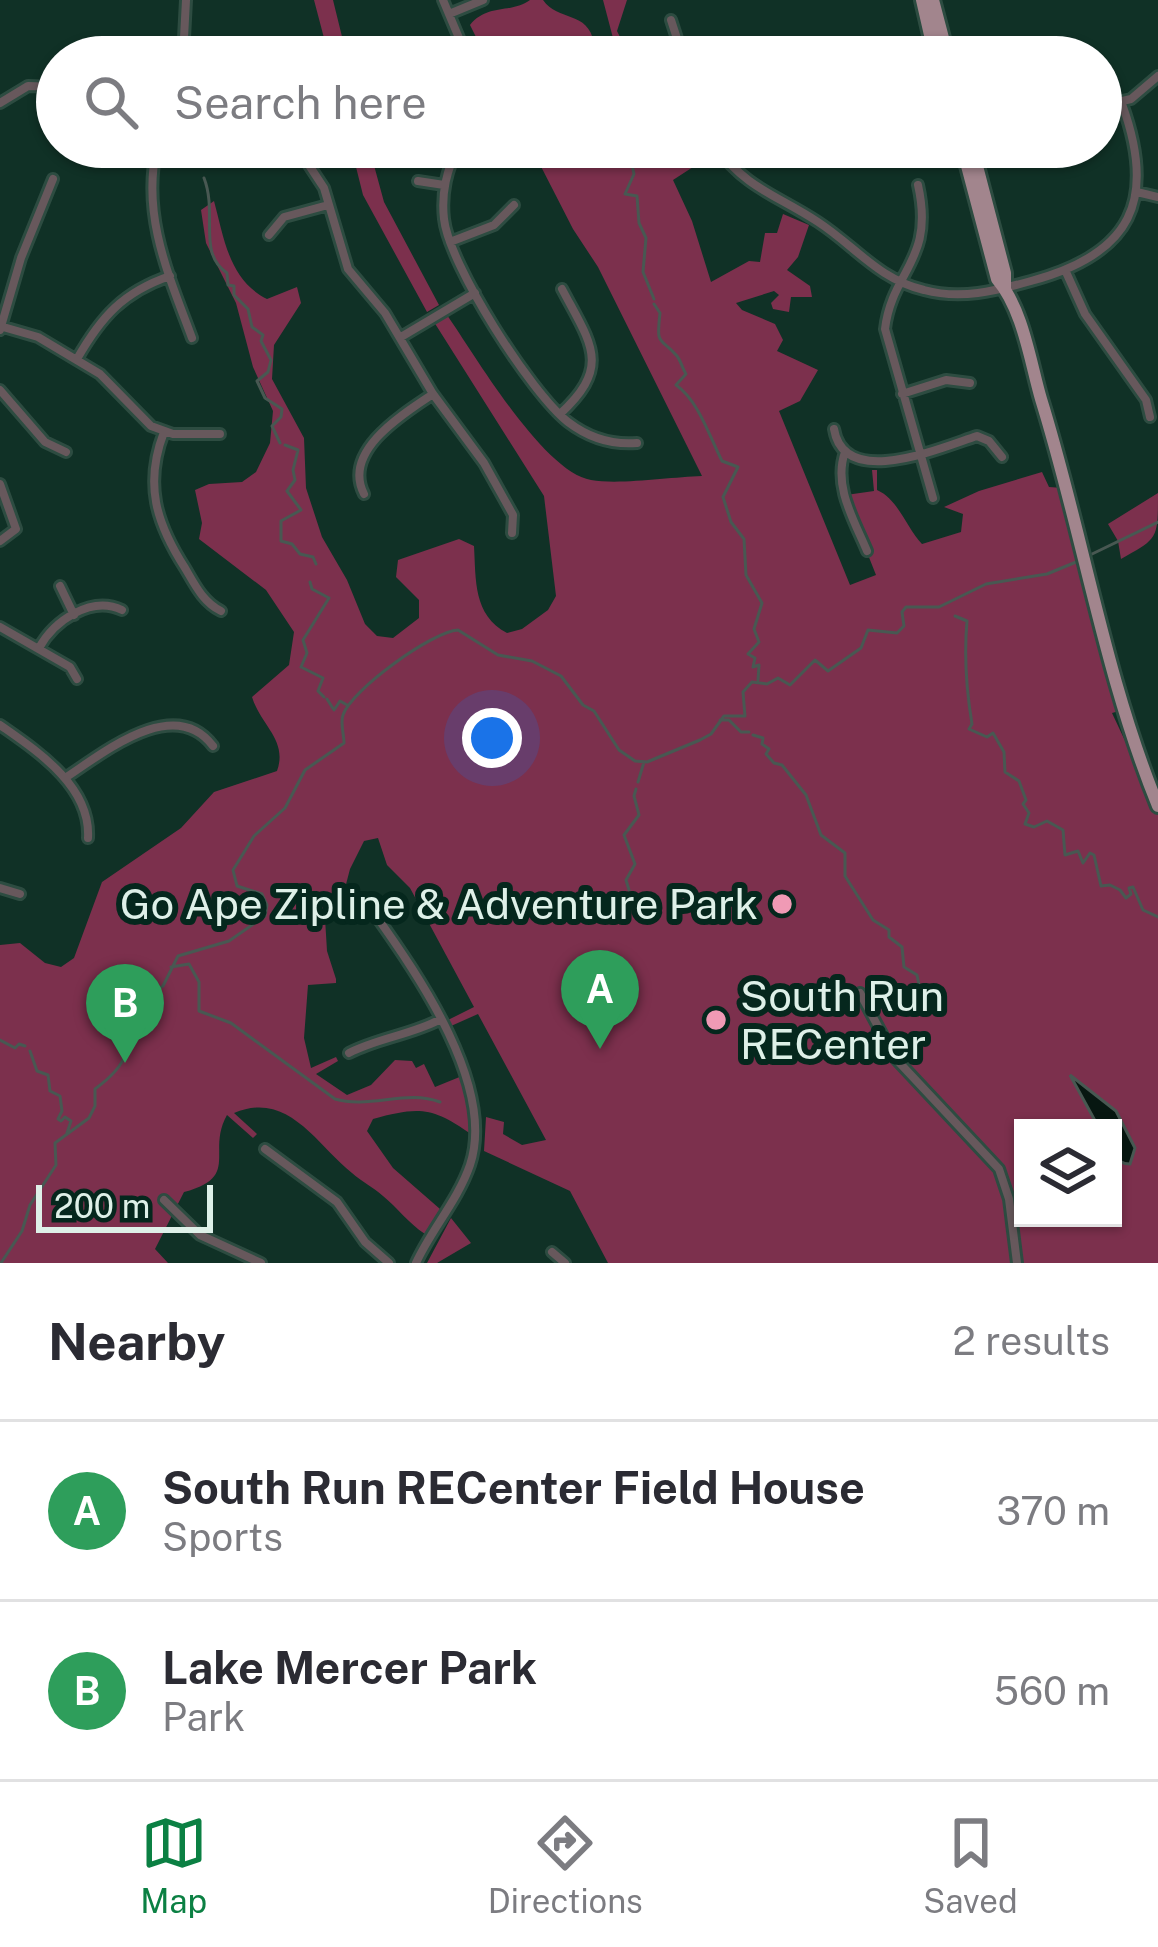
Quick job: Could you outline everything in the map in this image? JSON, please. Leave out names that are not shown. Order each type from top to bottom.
[{"type":"main road","points":[[922,0],[930,36]]},
{"type":"main road","points":[[933,0],[942,36]]},
{"type":"main road","points":[[968,168],[997,279],[1006,289]]},
{"type":"main road","points":[[978,168],[1006,289],[1061,458],[1111,673],[1158,806]]},
{"type":"street","points":[[184,36],[186,0]]},
{"type":"street","points":[[443,0],[458,36]]},
{"type":"street","points":[[449,14],[483,0]]},
{"type":"street","points":[[671,20],[676,36]]},
{"type":"street","points":[[737,168],[760,192],[815,220],[868,265],[902,284],[953,295],[1006,289],[1066,272],[1111,241],[1136,192],[1138,153],[1122,104],[1158,76]]},
{"type":"street","points":[[0,103],[28,86],[36,86]]},
{"type":"street","points":[[155,168],[152,211],[192,338]]},
{"type":"street","points":[[312,168],[348,268],[401,337],[433,394],[496,483],[513,515],[512,533]]},
{"type":"street","points":[[450,168],[444,185],[443,216],[475,293],[560,415],[598,439],[637,442]]},
{"type":"street","points":[[53,179],[21,258],[0,328],[38,337],[77,359],[110,382],[141,419],[164,432],[220,434]]},
{"type":"street","points":[[418,181],[444,185]]},
{"type":"street","points":[[918,185],[921,236],[889,310],[886,329],[933,498]]},
{"type":"street","points":[[1136,192],[1158,197]]},
{"type":"street","points":[[269,235],[284,217],[328,205]]},
{"type":"street","points":[[450,242],[500,221],[514,205]]},
{"type":"street","points":[[1066,272],[1085,314],[1146,400],[1150,418]]},
{"type":"street","points":[[77,359],[110,309],[142,286],[170,276]]},
{"type":"street","points":[[560,415],[582,393],[593,365],[591,345],[562,289]]},
{"type":"street","points":[[401,337],[475,293]]},
{"type":"street","points":[[902,394],[946,380],[970,382]]},
{"type":"street","points":[[0,390],[45,442],[66,452]]},
{"type":"street","points":[[364,494],[359,471],[370,447],[394,422],[433,394]]},
{"type":"street","points":[[834,428],[845,452],[879,462],[982,436],[1002,457]]},
{"type":"street","points":[[164,432],[153,481],[158,520],[206,600],[221,611]]},
{"type":"street","points":[[845,452],[841,486],[867,551]]},
{"type":"street","points":[[0,484],[16,529],[0,541]]},
{"type":"street","points":[[60,586],[74,615]]},
{"type":"street","points":[[39,648],[52,628],[74,615],[98,606],[122,610]]},
{"type":"street","points":[[0,627],[70,667],[77,679]]},
{"type":"street","points":[[65,778],[118,742],[153,728],[194,730],[213,746]]},
{"type":"street","points":[[2,730],[45,757],[65,778],[86,819],[88,838]]},
{"type":"street","points":[[0,888],[20,895]]},
{"type":"street","points":[[374,914],[405,957],[475,1100],[477,1136],[467,1172],[416,1263]]},
{"type":"street","points":[[860,993],[895,1058],[999,1169],[1009,1199],[1017,1263]]},
{"type":"street","points":[[350,1053],[439,1020]]},
{"type":"street","points":[[265,1149],[337,1202],[365,1242],[389,1263]]},
{"type":"street","points":[[164,1200],[200,1235],[261,1263]]},
{"type":"street","points":[[552,1252],[565,1263]]},
{"type":"shaded area","points":[[314,0],[333,0],[342,36],[323,36]]},
{"type":"shaded area","points":[[543,0],[586,25],[592,36],[476,36],[470,25],[477,18]]},
{"type":"shaded area","points":[[603,0],[627,0],[620,36],[612,36]]},
{"type":"shaded area","points":[[356,168],[375,168],[384,202],[439,305],[427,312],[363,195]]},
{"type":"shaded area","points":[[542,168],[692,168],[673,180],[711,282],[749,261],[760,262],[765,233],[777,233],[783,214],[809,225],[798,257],[787,270],[810,286],[812,297],[791,297],[789,312],[773,309],[771,303],[779,295],[774,291],[736,303],[775,324],[783,340],[777,351],[818,370],[800,401],[779,411],[850,585],[876,575],[842,489],[846,495],[874,491],[872,470],[877,470],[877,490],[896,507],[922,544],[961,532],[963,514],[944,507],[979,491],[1042,472],[1049,487],[1063,488],[1119,711],[1112,713],[1158,811],[1158,1263],[608,1263],[570,1191],[484,1151],[486,1117],[504,1122],[503,1134],[522,1145],[546,1140],[478,1014],[451,1026],[448,1020],[474,1007],[410,888],[387,865],[378,838],[364,841],[344,892],[328,911],[360,909],[359,914],[325,918],[336,983],[308,985],[304,1038],[311,1068],[336,1057],[338,1061],[316,1074],[347,1095],[371,1085],[395,1060],[412,1061],[416,1068],[424,1064],[435,1087],[462,1076],[469,1093],[472,1135],[435,1114],[414,1111],[373,1119],[367,1131],[393,1168],[440,1209],[425,1234],[300,1124],[286,1114],[253,1108],[234,1113],[257,1134],[253,1138],[227,1115],[221,1128],[217,1171],[201,1186],[184,1192],[155,1249],[168,1263],[0,1263],[0,945],[20,943],[45,963],[61,967],[74,958],[102,882],[181,828],[214,792],[277,771],[279,750],[252,697],[289,665],[294,632],[266,590],[199,539],[202,523],[195,490],[242,482],[256,472],[270,443],[273,411],[253,367],[236,303],[206,243],[201,210],[214,201],[230,257],[254,291],[267,299],[297,287],[301,303],[274,345],[272,379],[304,438],[306,488],[322,537],[365,624],[377,636],[393,638],[419,618],[419,600],[396,577],[398,560],[459,539],[474,546],[482,607],[507,633],[522,629],[548,610],[556,596],[544,496],[434,322],[447,315],[512,410],[572,472],[603,481],[702,476],[598,267]]},
{"type":"shaded area","points":[[1158,493],[1153,536],[1121,559],[1108,524]]},
{"type":"shaded area","points":[[1070,1075],[1120,1119],[1094,1119]]},
{"type":"shaded area","points":[[1122,1123],[1135,1148],[1130,1164],[1124,1163]]},
{"type":"shaded area","points":[[451,1218],[471,1243],[437,1263],[427,1263]]},
{"type":"waterway","points":[[633,168],[625,194],[637,196],[639,223],[646,238],[643,272],[654,299]]},
{"type":"waterway","points":[[204,178],[213,255],[227,273],[228,285],[234,286],[234,295],[248,309],[252,327],[263,335],[261,341],[271,360],[268,372],[257,381],[265,398],[282,409],[272,426],[280,443]]},
{"type":"waterway","points":[[654,304],[660,313],[661,340],[686,374],[676,385],[697,410],[722,461],[738,467],[723,497],[731,522],[744,539],[746,575],[762,603],[754,629],[759,642],[748,654],[755,658],[753,667],[759,665],[758,680]]},
{"type":"waterway","points":[[285,445],[298,450],[295,480],[287,491],[301,510],[281,521],[281,541],[313,557],[316,564]]},
{"type":"waterway","points":[[1090,555],[1158,522]]},
{"type":"waterway","points":[[1,1263],[56,1165],[55,1143],[89,1118],[95,1089],[121,1064],[127,1046],[122,1010],[163,986],[178,956],[229,941],[265,916],[262,894],[237,886],[233,870],[254,836],[285,808],[305,770],[344,743],[342,718],[349,704],[413,651],[458,630],[498,655],[532,661],[561,676],[583,705],[594,711],[619,750],[635,761],[647,762],[711,734],[724,716],[745,716],[743,692],[752,682],[767,684],[778,678],[790,685],[815,660],[828,671],[861,648],[868,630],[897,633],[904,626],[906,607],[939,607],[986,584],[1047,574],[1081,560]]},
{"type":"waterway","points":[[310,582],[312,589],[329,598],[303,640],[307,653],[301,667],[323,678],[318,691],[324,697]]},
{"type":"waterway","points":[[955,616],[967,621],[969,729],[987,737],[993,733],[1004,752],[1005,772],[1019,781],[1026,800],[1025,824],[1034,827],[1047,821],[1063,830],[1065,855],[1078,851],[1083,863],[1090,853],[1094,855],[1101,886],[1110,885],[1126,898],[1133,887],[1143,910],[1158,917]]},
{"type":"waterway","points":[[327,699],[334,710],[340,701],[347,705]]},
{"type":"waterway","points":[[720,720],[749,732]]},
{"type":"waterway","points":[[753,735],[763,738],[762,744],[769,749],[766,754],[782,765],[806,795],[821,835],[845,853],[845,876],[873,920],[902,947],[904,967],[917,975],[920,990],[930,998]]},
{"type":"waterway","points":[[638,782],[644,762]]},
{"type":"waterway","points":[[629,890],[626,880],[635,864],[624,835],[639,815],[636,789]]},
{"type":"waterway","points":[[171,967],[189,964],[199,982],[199,1011],[231,1023],[335,1099],[362,1102],[415,1097],[440,1102]]},
{"type":"waterway","points":[[0,1040],[15,1048],[25,1046]]},
{"type":"waterway","points":[[30,1051],[37,1071],[48,1075],[50,1091],[60,1096],[58,1119],[71,1121],[67,1133]]},
{"type":"place","name":"Go Ape Zipline & Adventure Park","points":[[782,904]]},
{"type":"place","name":"South Run RECenter","points":[[716,1020]]},
{"type":"place","name":"South Run RECenter Field House","points":[[600,1049]]},
{"type":"place","name":"Lake Mercer Park","points":[[125,1063]]}]
